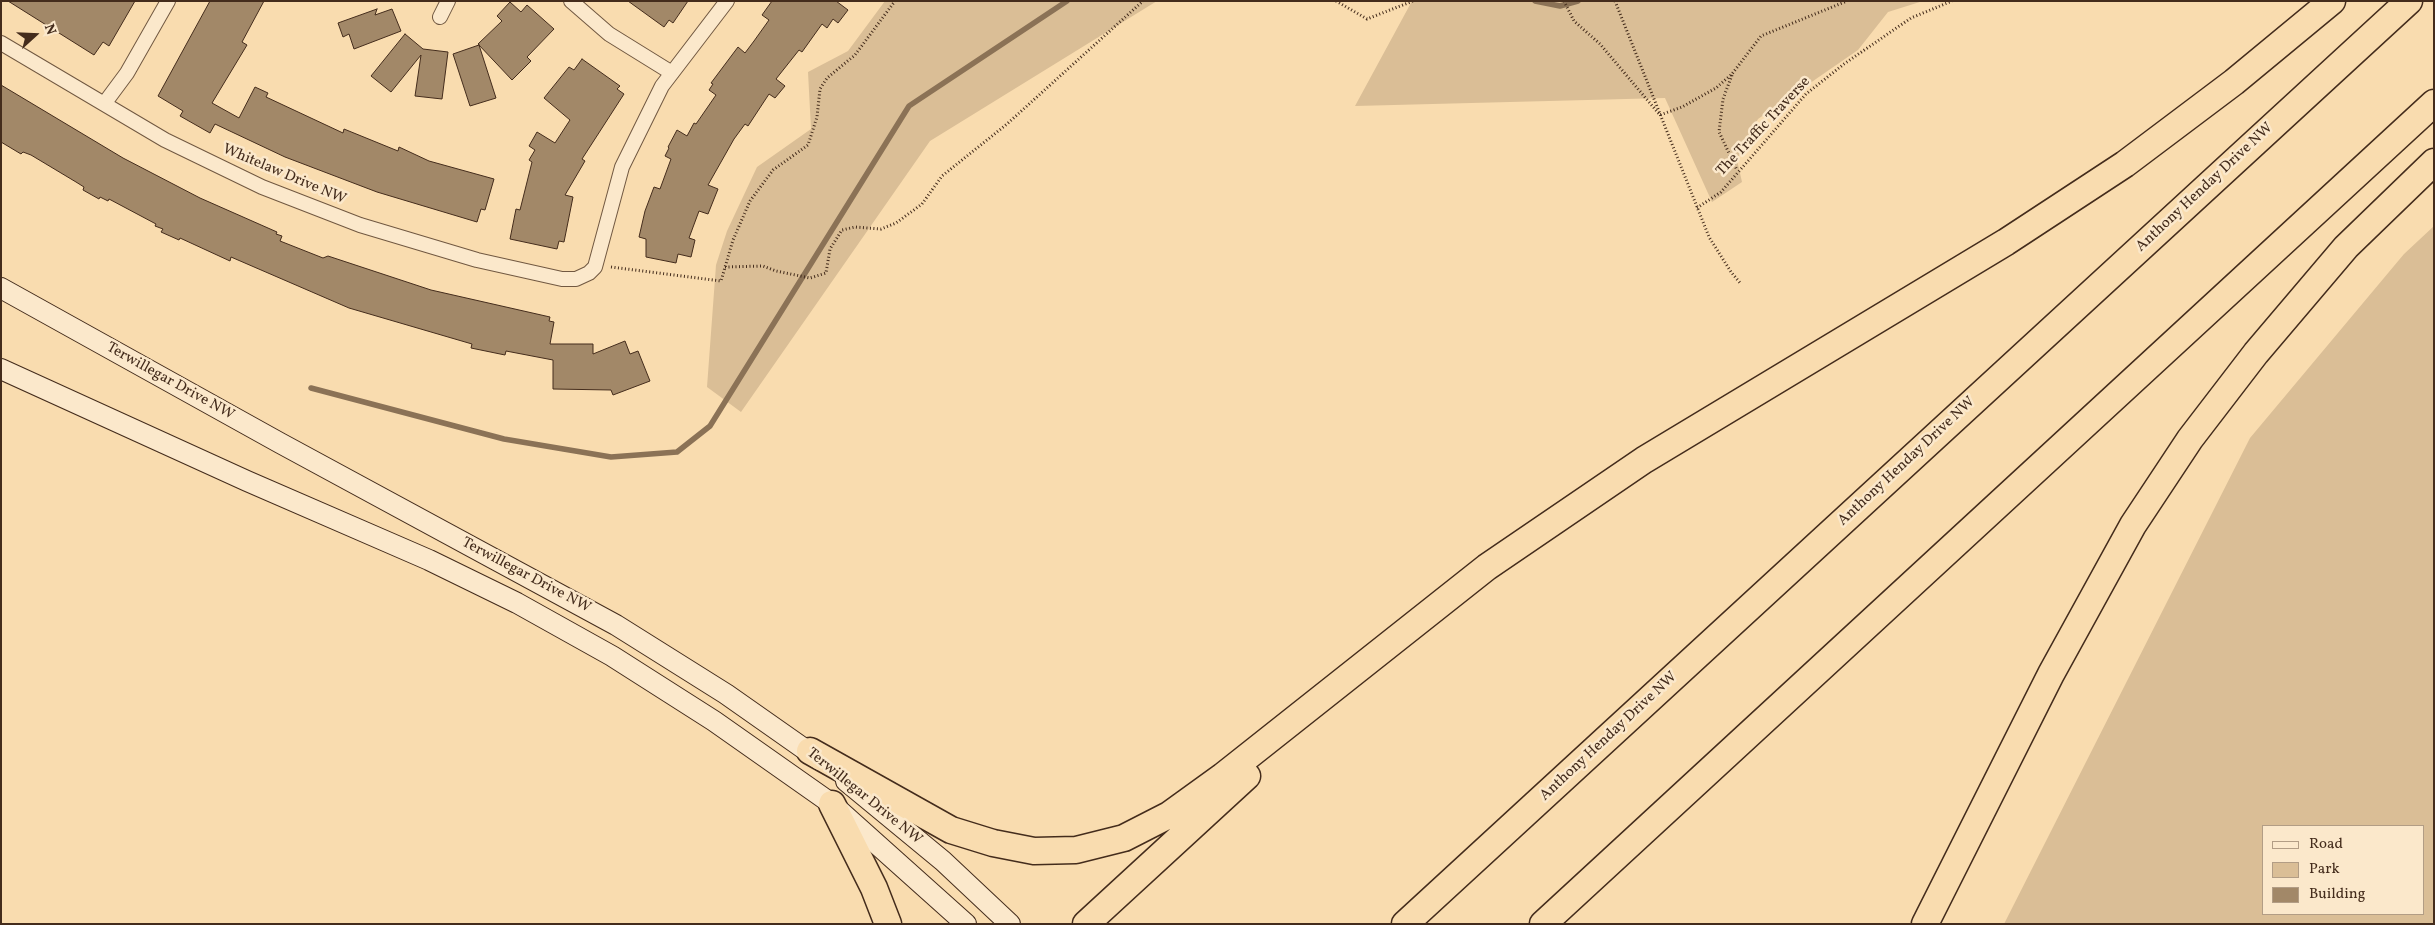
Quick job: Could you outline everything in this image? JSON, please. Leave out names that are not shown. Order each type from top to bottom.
[{"type":"highway","points":[[810,751],[951,830],[993,843],[1034,851],[1076,850],[1124,838],[1169,816],[1388,648],[1487,567],[1644,460],[2006,242],[2125,164],[2234,82],[2332,1]]},
{"type":"highway","name":"Anthony Henday Drive NW","points":[[1405,924],[2409,1]]},
{"type":"highway","points":[[1543,924],[2434,103]]},
{"type":"highway","points":[[1925,924],[2056,666],[2133,525],[2190,439],[2256,353],[2346,247],[2434,162]]},
{"type":"highway","points":[[1086,924],[1388,648]]},
{"type":"highway","points":[[832,804],[874,888],[888,924]]},
{"type":"main road","name":"Terwillegar Drive NW","points":[[1,288],[375,495],[616,625],[726,694],[810,751],[943,861],[1010,924]]},
{"type":"main road","name":"Terwillegar Drive NW","points":[[1,369],[247,481],[429,560],[517,604],[636,670],[714,720],[832,804],[966,924]]},
{"type":"street","points":[[104,104],[127,73],[168,1]]},
{"type":"street","points":[[440,17],[448,1]]},
{"type":"street","points":[[572,1],[609,34],[672,73]]},
{"type":"street","points":[[595,267],[622,167],[662,86],[727,1]]},
{"type":"street","name":"Whitelaw Drive NW","points":[[1,43],[165,140],[262,187],[360,225],[477,260],[562,279],[576,279],[589,273],[595,267]]},
{"type":"path","points":[[595,267],[623,267],[721,281],[733,240],[750,201],[773,170],[808,145],[817,117],[820,90],[827,78],[855,55],[895,1]]},
{"type":"path","points":[[725,268],[762,266],[810,278],[826,273],[830,249],[842,230],[856,227],[881,229],[896,223],[922,204],[942,176],[1007,124],[1143,1]]},
{"type":"path","points":[[1336,1],[1367,18],[1413,1]]},
{"type":"path","points":[[1564,1],[1574,21],[1600,44],[1660,116]]},
{"type":"path","points":[[1615,1],[1697,208],[1720,256],[1741,284]]},
{"type":"path","points":[[1660,116],[1682,107],[1716,88],[1732,74],[1762,36],[1847,1]]},
{"type":"path","name":"The Traffic Traverse","points":[[1697,208],[1721,192],[1738,170],[1806,94],[1836,70],[1911,18],[1952,1]]},
{"type":"path","points":[[1732,74],[1723,99],[1719,132],[1738,170]]},
{"type":"green space","points":[[885,1],[1157,1],[930,141],[741,412],[707,387],[716,265],[727,231],[757,167],[811,129],[808,72],[848,51]]},
{"type":"green space","points":[[1412,1],[1923,1],[1888,12],[1858,50],[1758,119],[1737,160],[1742,182],[1712,202],[1665,98],[1355,106]]},
{"type":"green space","points":[[2434,226],[2434,924],[2004,924],[2250,438],[2404,254]]},
{"type":"building","points":[[8,1],[135,1],[109,46],[103,42],[94,55]]},
{"type":"building","points":[[210,1],[264,1],[242,42],[247,45],[212,103],[239,118],[255,87],[268,93],[266,97],[343,133],[344,129],[398,151],[399,147],[429,161],[494,179],[485,210],[481,209],[477,222],[377,192],[285,157],[215,124],[210,133],[180,116],[183,111],[158,96]]},
{"type":"building","points":[[628,1],[688,1],[673,23],[669,20],[664,27]]},
{"type":"building","points":[[772,1],[836,1],[848,10],[838,23],[833,19],[827,28],[822,24],[802,52],[799,50],[776,79],[785,86],[775,98],[769,94],[748,126],[745,124],[734,139],[708,185],[718,189],[708,214],[699,211],[689,238],[695,240],[691,257],[678,254],[676,263],[646,257],[646,239],[639,237],[645,211],[654,187],[660,189],[671,159],[665,156],[668,147],[677,130],[687,136],[694,123],[696,124],[716,95],[709,90],[713,84],[711,83],[738,47],[745,53],[754,41],[769,20],[762,15]]},
{"type":"building","points":[[510,2],[521,12],[527,5],[554,29],[527,57],[531,61],[512,80],[478,44],[502,21],[497,16]]},
{"type":"building","points":[[377,9],[375,15],[392,9],[401,31],[354,49],[349,34],[343,37],[338,23]]},
{"type":"building","points":[[405,34],[423,49],[448,52],[442,99],[415,96],[421,55],[391,92],[371,76]]},
{"type":"building","points":[[479,45],[496,98],[470,106],[453,54]]},
{"type":"building","points":[[582,59],[620,86],[617,89],[624,94],[582,159],[585,161],[565,195],[573,197],[564,242],[559,241],[557,249],[510,239],[516,209],[520,210],[532,162],[529,160],[535,150],[529,146],[537,132],[555,143],[570,120],[544,98],[569,67],[574,70]]},
{"type":"building","points":[[1,85],[123,158],[200,198],[277,232],[276,234],[282,236],[280,241],[323,258],[328,256],[431,290],[550,317],[549,321],[554,322],[550,344],[593,344],[593,354],[625,341],[630,354],[638,351],[650,381],[613,395],[611,390],[553,389],[553,360],[506,351],[505,355],[471,348],[472,344],[349,308],[231,257],[230,261],[180,238],[179,240],[161,232],[163,229],[155,226],[156,224],[109,199],[108,201],[100,197],[99,199],[83,190],[84,187],[31,155],[23,152],[21,154],[1,142]]},
{"type":"waterway","points":[[311,388],[504,439],[611,457],[677,452],[710,426],[909,106],[1067,1]]},
{"type":"waterway","points":[[1535,1],[1560,6],[1578,1]]}]
